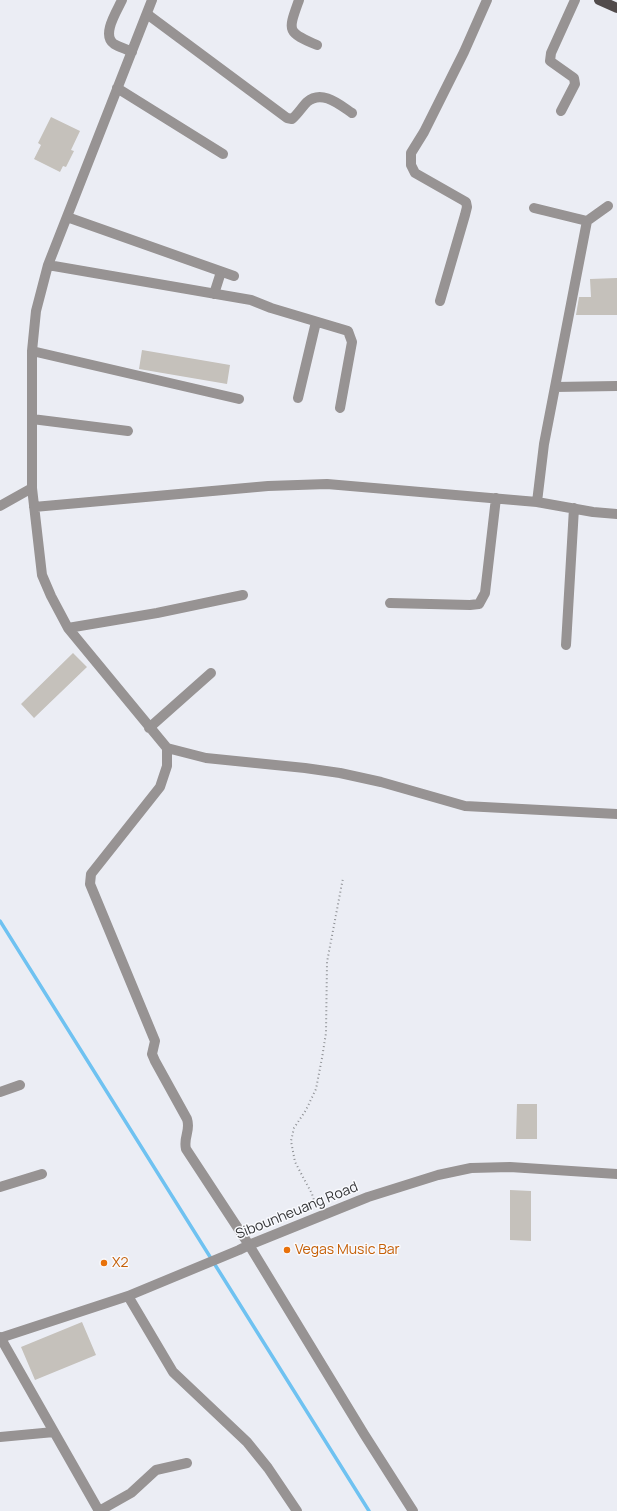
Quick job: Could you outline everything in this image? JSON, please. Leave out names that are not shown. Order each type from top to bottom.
[{"type":"main road","points":[[599,0],[617,8]]},
{"type":"street","points":[[122,0],[109,29],[109,36],[113,43],[132,52]]},
{"type":"street","points":[[152,0],[48,264],[36,311],[32,351],[32,488],[42,575],[50,596],[68,628],[167,748],[206,758],[305,768],[340,774],[381,782],[465,806],[617,814]]},
{"type":"street","points":[[300,0],[292,21],[292,30],[297,36],[317,45]]},
{"type":"street","points":[[440,301],[467,207],[466,202],[415,173],[411,165],[411,153],[428,126],[464,52],[487,0]]},
{"type":"street","points":[[561,111],[575,84],[574,78],[550,61],[551,53],[575,0]]},
{"type":"street","points":[[147,14],[287,118],[292,119],[308,101],[316,96],[328,98],[352,113]]},
{"type":"street","points":[[117,88],[224,154]]},
{"type":"street","points":[[537,502],[544,444],[586,221],[608,206]]},
{"type":"street","points":[[534,208],[586,221]]},
{"type":"street","points":[[67,217],[234,276]]},
{"type":"street","points":[[48,264],[251,300],[271,308],[348,332],[352,342],[340,408]]},
{"type":"street","points":[[214,294],[221,272]]},
{"type":"street","points":[[298,398],[316,322]]},
{"type":"street","points":[[32,351],[239,399]]},
{"type":"street","points":[[555,387],[617,386]]},
{"type":"street","points":[[32,419],[128,431]]},
{"type":"street","points":[[34,507],[268,486],[327,484],[537,502],[593,512],[617,514]]},
{"type":"street","points":[[0,506],[32,488]]},
{"type":"street","points":[[390,603],[479,604],[485,593],[496,498]]},
{"type":"street","points":[[566,645],[574,508]]},
{"type":"street","points":[[68,628],[157,614],[243,595]]},
{"type":"street","points":[[150,728],[211,673]]},
{"type":"street","points":[[167,748],[167,766],[160,787],[91,874],[90,884],[155,1041],[152,1054],[187,1119],[189,1125],[185,1138],[186,1149],[249,1245],[364,1434],[413,1511]]},
{"type":"street","points":[[0,1092],[20,1085]]},
{"type":"street","name":"Sibounheuang Road","points":[[0,1338],[128,1296],[318,1216],[382,1192],[438,1175],[472,1168],[510,1167],[617,1174]]},
{"type":"street","points":[[0,1187],[42,1174]]},
{"type":"street","points":[[128,1296],[173,1372],[247,1442],[268,1468],[297,1511]]},
{"type":"street","points":[[0,1338],[99,1511],[131,1493],[156,1470],[187,1463]]},
{"type":"street","points":[[0,1437],[54,1432]]},
{"type":"path","points":[[318,1216],[312,1194],[295,1162],[291,1140],[294,1128],[306,1110],[316,1089],[326,1033],[327,962],[343,878]]},
{"type":"building","points":[[51,117],[80,131],[71,150],[74,151],[66,167],[63,166],[60,172],[34,159],[41,145],[38,143]]},
{"type":"building","points":[[617,278],[617,315],[576,315],[579,297],[591,297],[590,279]]},
{"type":"building","points":[[142,350],[230,365],[227,384],[139,369]]},
{"type":"building","points":[[73,653],[87,667],[34,718],[21,704]]},
{"type":"building","points":[[517,1104],[537,1104],[537,1139],[516,1139]]},
{"type":"building","points":[[510,1190],[531,1191],[531,1241],[510,1240]]},
{"type":"building","points":[[82,1322],[96,1355],[35,1380],[21,1347]]},
{"type":"waterway","points":[[0,921],[369,1511]]},
{"type":"place","name":"Vegas Music Bar","points":[[287,1250]]},
{"type":"place","name":"X2","points":[[104,1263]]}]
